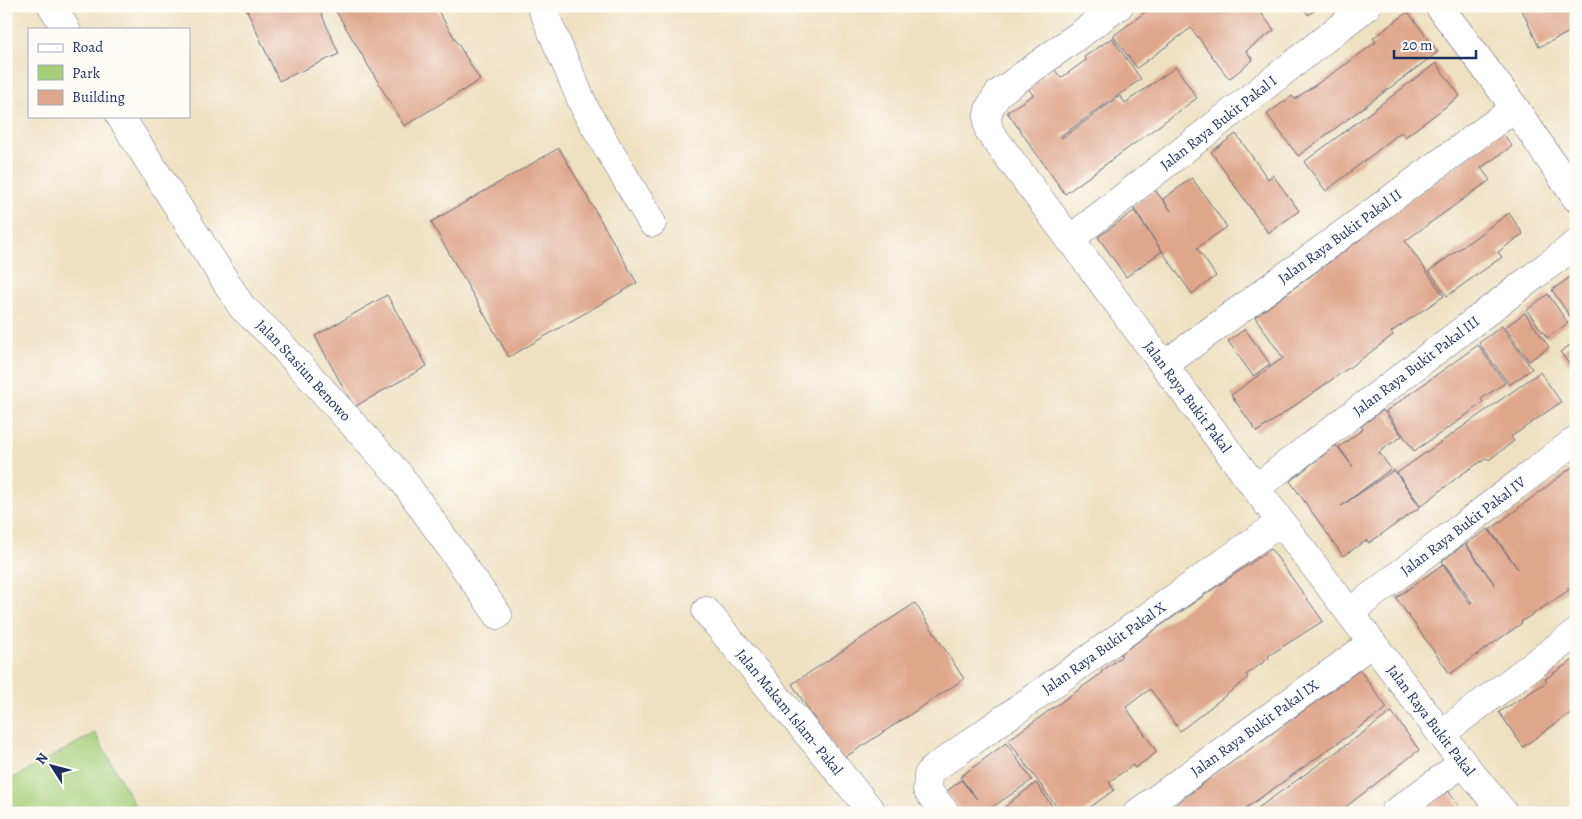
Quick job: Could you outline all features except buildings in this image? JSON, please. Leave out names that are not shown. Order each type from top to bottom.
[{"type":"street","points":[[52,6],[65,28]]},
{"type":"street","points":[[541,6],[586,111],[652,224]]},
{"type":"street","name":"Jalan Raya Bukit Pakal","points":[[1118,6],[999,94],[990,106],[986,118],[989,131],[1281,522],[1463,762],[1504,813]]},
{"type":"street","name":"Jalan Raya Bukit Pakal I","points":[[1069,240],[1367,6]]},
{"type":"street","points":[[1440,6],[1515,108],[1576,198]]},
{"type":"street","name":"Jalan Raya Bukit Pakal II","points":[[1164,366],[1515,108]]},
{"type":"street","name":"Jalan Stasiun Benowo","points":[[121,118],[242,307],[275,338],[400,476],[498,616]]},
{"type":"street","name":"Jalan Raya Bukit Pakal III","points":[[1256,487],[1576,244]]},
{"type":"street","name":"Jalan Raya Bukit Pakal IV","points":[[1350,612],[1576,440]]},
{"type":"street","name":"Jalan Raya Bukit Pakal X","points":[[946,813],[927,790],[928,775],[1281,522]]},
{"type":"street","name":"Jalan Makam Islam- Pakal","points":[[706,611],[873,813]]},
{"type":"street","points":[[1442,733],[1576,633]]},
{"type":"street","name":"Jalan Raya Bukit Pakal IX","points":[[1136,813],[1372,642]]},
{"type":"street","points":[[1394,813],[1463,762]]},
{"type":"green space","points":[[95,733],[139,813],[6,813],[6,782]]}]
